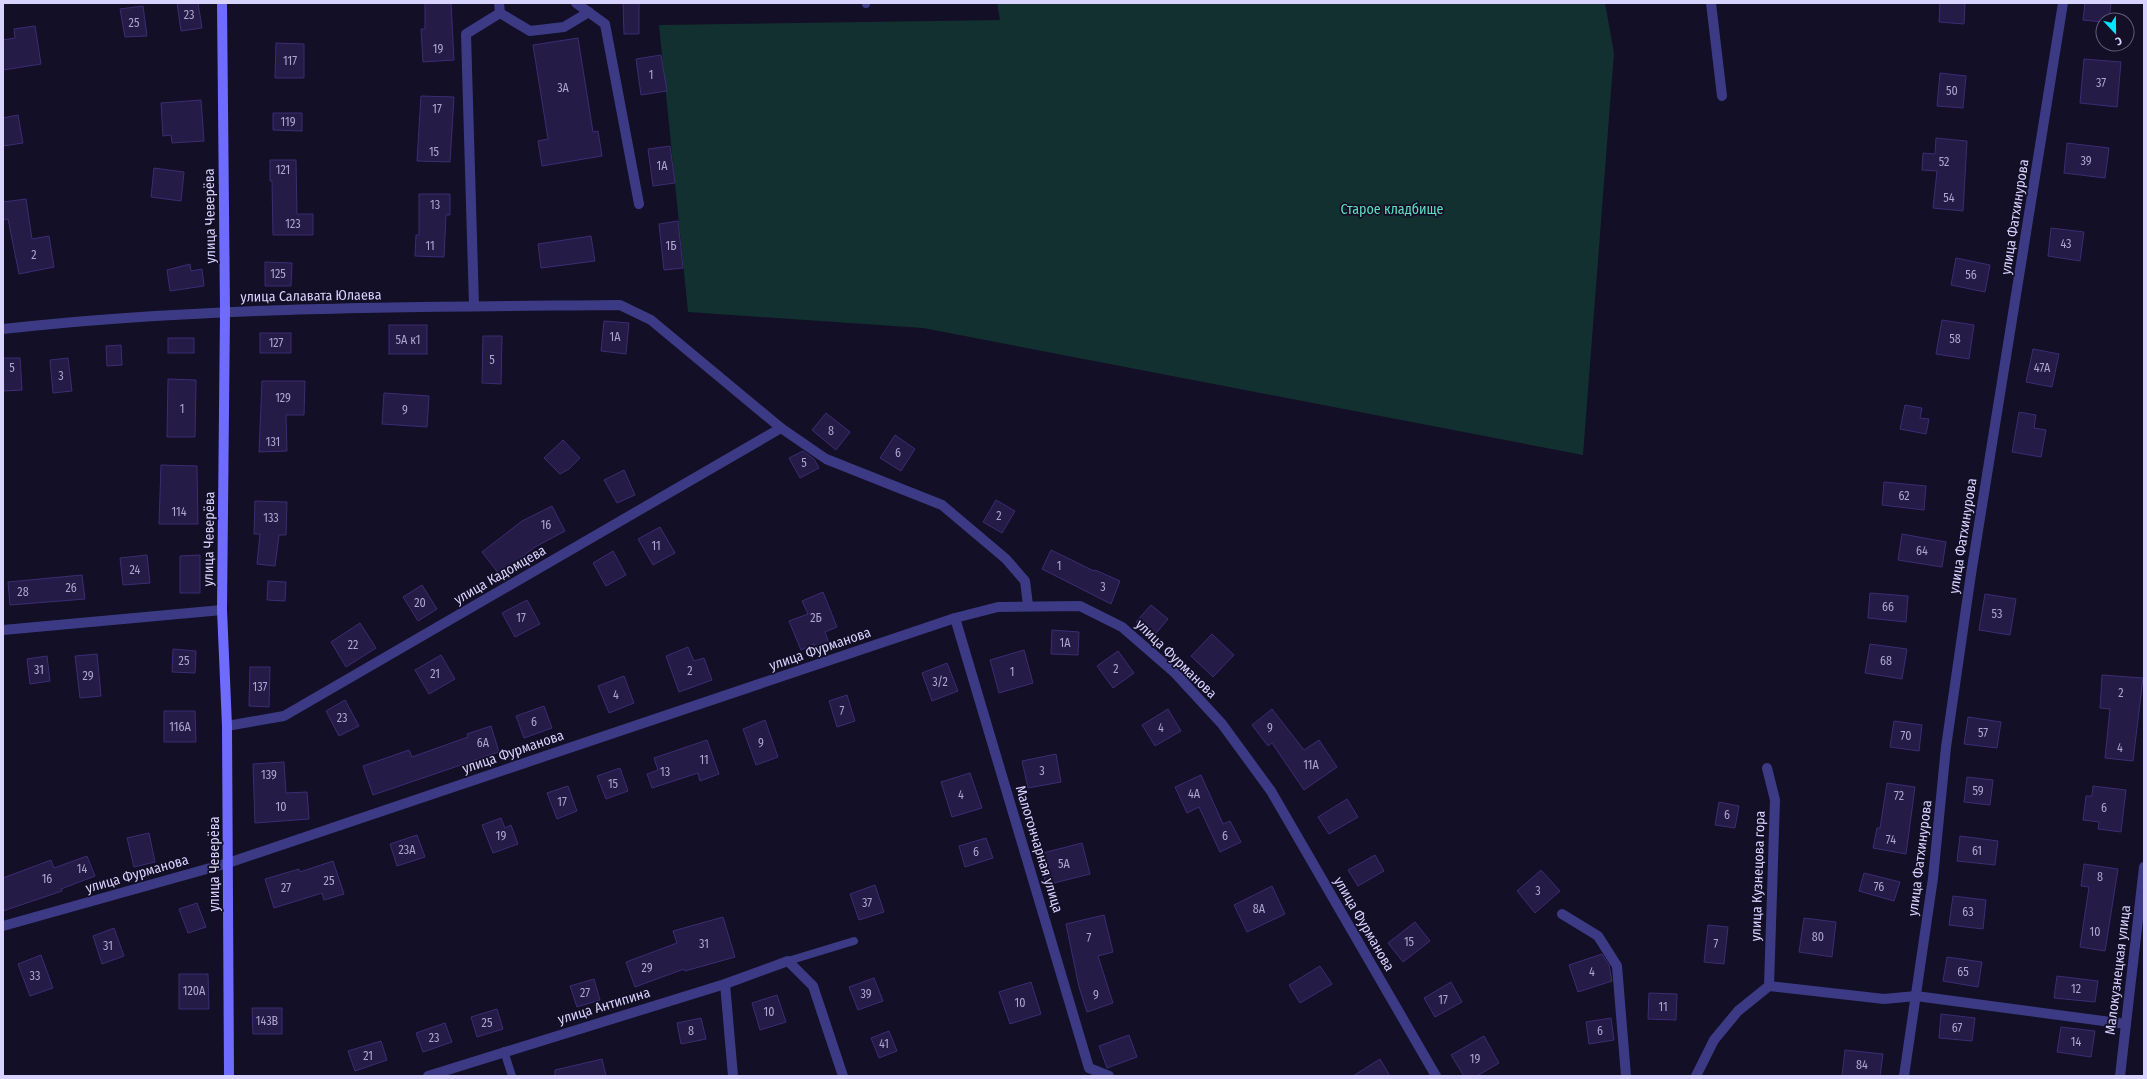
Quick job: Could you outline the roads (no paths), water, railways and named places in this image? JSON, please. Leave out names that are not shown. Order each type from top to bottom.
[{"type":"street","name":"улица Чеверёва","points":[[222,3],[225,311],[222,610],[227,726],[229,1076]]},
{"type":"street","points":[[576,3],[605,24],[639,204]]},
{"type":"street","points":[[1712,3],[1722,96]]},
{"type":"street","name":"улица Фатхинурова","points":[[1904,1076],[1933,878],[1946,747],[1971,574],[2063,3]]},
{"type":"street","points":[[474,306],[466,34],[500,8],[530,31],[564,27],[589,12]]},
{"type":"street","name":"улица Салавата Юлаева","points":[[3,329],[87,320],[225,311],[474,306],[620,305],[651,320],[780,428]]},
{"type":"street","points":[[780,428],[826,459],[942,505],[1006,559],[1025,581],[1028,605]]},
{"type":"street","name":"улица Кадомцева","points":[[227,726],[284,716],[780,428]]},
{"type":"street","name":"улица Фурманова","points":[[3,926],[228,863],[955,618],[998,607],[1028,605],[1080,606],[1122,627],[1175,673],[1222,724],[1271,791],[1436,1076]]},
{"type":"street","points":[[3,630],[222,610]]},
{"type":"street","name":"Малогончарная улица","points":[[955,618],[1089,1068],[1109,1076]]},
{"type":"street","name":"улица Кузнецова гора","points":[[1768,768],[1775,800],[1769,986]]},
{"type":"street","name":"Малокузнецкая улица","points":[[2120,1076],[2144,867]]},
{"type":"street","points":[[1562,914],[1598,936],[1618,966],[1626,1076]]},
{"type":"street","points":[[788,961],[813,986],[842,1076]]},
{"type":"street","name":"улица Антипина","points":[[428,1076],[504,1051],[725,984],[788,961]]},
{"type":"street","points":[[725,984],[734,1076]]},
{"type":"street","points":[[1696,1076],[1714,1040],[1738,1010],[1769,986],[1884,999],[1916,996],[2126,1024]]},
{"type":"lane","name":"улица Антипина","points":[[788,961],[854,941]]},
{"type":"lane","points":[[504,1051],[512,1076]]},
{"type":"park label","name":"Старое кладбище","points":[[1392,209]]}]
